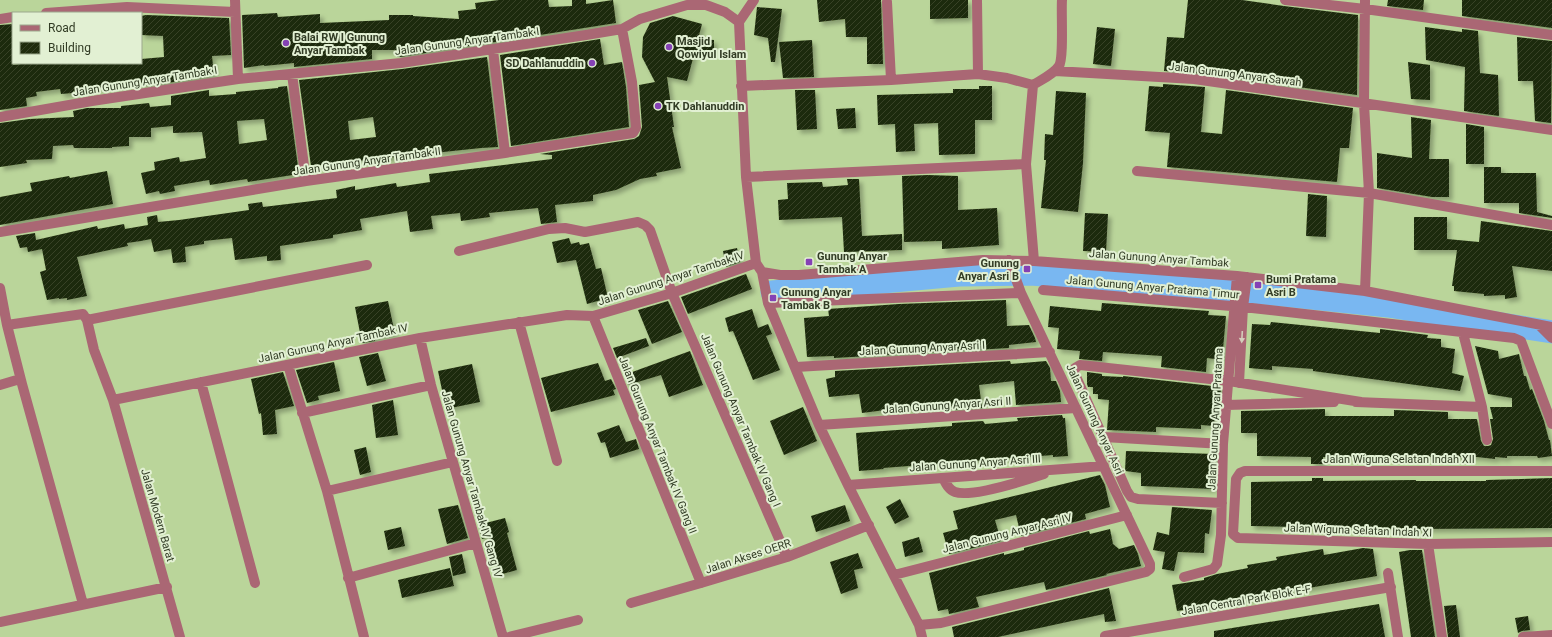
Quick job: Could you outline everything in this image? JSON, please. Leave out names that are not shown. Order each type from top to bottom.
[{"type":"street","points":[[754,0],[739,22],[746,177],[756,263],[762,272],[768,303],[819,425],[920,625],[922,637]]},
{"type":"street","points":[[977,0],[978,74]]},
{"type":"street","points":[[741,86],[891,80],[978,74],[1007,78],[1033,84],[1055,71],[1060,66],[1062,0]]},
{"type":"street","points":[[1285,0],[1365,4],[1552,35]]},
{"type":"street","points":[[887,2],[891,80]]},
{"type":"street","points":[[1365,4],[1364,104],[1369,193],[1365,291]]},
{"type":"street","name":"Jalan Gunung Anyar Tambak I","points":[[0,118],[92,101],[238,79],[400,63],[493,50],[622,29],[640,19],[687,5],[706,5],[725,12],[739,22]]},
{"type":"street","points":[[60,12],[127,7],[235,6],[238,79]]},
{"type":"street","points":[[0,18],[12,17]]},
{"type":"street","name":"Jalan Gunung Anyar Tambak II","points":[[0,232],[306,181],[633,133],[635,131],[632,82],[622,29]]},
{"type":"street","points":[[493,50],[505,153]]},
{"type":"street","name":"Jalan Gunung Anyar Sawah","points":[[1055,71],[1194,79],[1552,130]]},
{"type":"street","points":[[292,74],[306,181]]},
{"type":"street","points":[[1033,84],[1026,164],[1034,261]]},
{"type":"street","points":[[746,177],[1026,164]]},
{"type":"street","points":[[1137,171],[1369,193],[1552,225]]},
{"type":"street","name":"Jalan Gunung Anyar Tambak IV Gang I","points":[[459,251],[558,227],[585,232],[638,222],[650,230],[672,293],[787,557]]},
{"type":"street","name":"Jalan Gunung Anyar Tambak","points":[[762,272],[780,275],[799,275],[983,260],[1034,261],[1242,276],[1365,291],[1545,327]]},
{"type":"street","name":"Jalan Gunung Anyar Asri","points":[[920,625],[941,623],[1146,572],[1150,569],[1150,564],[1020,291],[1009,260]]},
{"type":"street","name":"Jalan Gunung Anyar Tambak IV","points":[[113,400],[420,338],[567,315],[593,316],[672,293],[756,263]]},
{"type":"street","points":[[87,320],[367,265]]},
{"type":"street","name":"Jalan Gunung Anyar Pratama","points":[[1184,577],[1213,569],[1217,564],[1221,536],[1223,444],[1226,405],[1242,276]]},
{"type":"street","points":[[0,288],[20,379],[82,604]]},
{"type":"street","name":"Jalan Gunung Anyar Pratama Timur","points":[[1043,290],[1239,302],[1463,333],[1514,338],[1521,341],[1552,424]]},
{"type":"street","points":[[768,303],[1020,291]]},
{"type":"street","name":"Jalan Gunung Anyar Pratama","points":[[1239,302],[1240,383]]},
{"type":"street","points":[[7,325],[84,314],[87,320],[94,350],[113,400]]},
{"type":"street","name":"Jalan Gunung Anyar Tambak IV Gang II","points":[[593,316],[702,583]]},
{"type":"street","points":[[519,322],[556,461]]},
{"type":"street","points":[[1545,327],[1552,338]]},
{"type":"street","points":[[1463,333],[1482,406],[1487,440]]},
{"type":"street","name":"Jalan Gunung Anyar Tambak IV Gang IV","points":[[420,338],[431,385],[503,637]]},
{"type":"street","name":"Jalan Gunung Anyar Asri I","points":[[796,367],[1050,352]]},
{"type":"street","points":[[288,365],[327,492],[364,637]]},
{"type":"street","points":[[1222,503],[1138,499],[1131,497],[1074,372],[1075,368],[1080,365],[1229,381],[1361,402]]},
{"type":"street","points":[[0,385],[20,379]]},
{"type":"street","points":[[200,382],[255,583]]},
{"type":"street","points":[[302,413],[431,385]]},
{"type":"street","name":"Jalan Modern Barat","points":[[113,400],[180,637]]},
{"type":"street","points":[[1226,405],[1361,402],[1482,406]]},
{"type":"street","name":"Jalan Gunung Anyar Asri II","points":[[819,425],[1076,408]]},
{"type":"street","points":[[1104,436],[1223,444]]},
{"type":"street","points":[[327,492],[453,462]]},
{"type":"street","name":"Jalan Gunung Anyar Asri III","points":[[848,485],[1104,466]]},
{"type":"street","points":[[943,478],[950,489],[954,492],[976,492],[1018,482],[1059,469]]},
{"type":"street","name":"Jalan Wiguna Selatan Indah XII","points":[[1246,471],[1552,471]]},
{"type":"street","name":"Jalan Wiguna Selatan Indah XI","points":[[1246,471],[1240,473],[1236,479],[1235,537],[1428,544],[1552,542]]},
{"type":"street","name":"Jalan Gunung Anyar Asri IV","points":[[894,575],[1127,515]]},
{"type":"street","name":"Jalan Akses OERR","points":[[631,603],[787,557],[869,525]]},
{"type":"street","points":[[348,578],[476,543]]},
{"type":"street","points":[[1428,544],[1442,637]]},
{"type":"street","points":[[1388,573],[1398,637]]},
{"type":"street","name":"Jalan Central Park Blok E-F","points":[[1103,637],[1390,586]]},
{"type":"street","points":[[0,622],[167,587]]},
{"type":"street","points":[[509,637],[578,620]]},
{"type":"street","points":[[1523,637],[1552,635]]},
{"type":"building","points":[[499,0],[548,0],[549,7],[572,6],[572,0],[586,0],[586,4],[613,0],[616,23],[400,57],[397,57],[397,50],[372,50],[372,59],[294,67],[294,63],[244,68],[242,15],[277,13],[278,17],[320,14],[320,23],[389,20],[389,15],[413,15],[459,19],[458,11],[476,9],[475,3]]},
{"type":"building","points":[[817,0],[881,0],[883,64],[867,64],[867,37],[846,37],[845,19],[819,22]]},
{"type":"building","points":[[930,0],[968,0],[968,18],[930,19]]},
{"type":"building","points":[[1188,0],[1242,0],[1358,15],[1357,95],[1195,73],[1164,71],[1167,37],[1184,38]]},
{"type":"building","points":[[1388,0],[1424,0],[1423,10],[1387,6]]},
{"type":"building","points":[[1462,0],[1552,0],[1552,28],[1462,16]]},
{"type":"building","points":[[757,7],[782,9],[775,62],[771,62],[768,38],[754,35]]},
{"type":"building","points":[[142,16],[229,18],[231,55],[212,56],[214,75],[208,77],[160,84],[142,83],[73,91],[73,93],[61,94],[60,89],[36,92],[37,96],[26,98],[27,106],[0,110],[0,25],[12,24],[13,65],[142,64],[142,59],[164,57],[163,36],[142,35]]},
{"type":"building","points":[[673,16],[702,24],[698,39],[714,40],[714,52],[695,51],[687,81],[667,77],[674,127],[672,127],[681,168],[656,173],[657,176],[640,179],[616,190],[593,195],[593,201],[555,205],[557,222],[541,224],[538,208],[489,213],[490,217],[461,221],[460,213],[431,216],[433,229],[410,232],[407,211],[360,219],[362,230],[333,235],[333,238],[280,246],[281,260],[267,261],[267,256],[235,260],[232,238],[204,241],[204,244],[185,247],[186,262],[173,263],[171,249],[154,252],[151,239],[127,243],[128,246],[77,257],[87,296],[67,300],[67,298],[59,298],[47,300],[40,272],[46,270],[42,249],[28,252],[27,247],[20,248],[16,236],[35,233],[36,240],[97,226],[98,229],[124,224],[125,229],[148,225],[147,217],[157,215],[158,222],[249,210],[248,204],[262,202],[263,207],[337,198],[336,190],[355,186],[355,190],[396,183],[397,187],[430,182],[429,174],[552,159],[552,155],[540,154],[634,139],[639,136],[642,127],[639,85],[655,82],[642,57],[643,37],[650,23]]},
{"type":"building","points":[[1097,27],[1115,29],[1111,66],[1093,64]]},
{"type":"building","points":[[1425,27],[1462,32],[1462,29],[1478,31],[1480,73],[1498,75],[1499,116],[1464,111],[1465,67],[1426,60]]},
{"type":"building","points":[[1517,37],[1552,41],[1551,123],[1535,121],[1533,81],[1518,81]]},
{"type":"building","points":[[600,39],[604,65],[622,62],[626,87],[629,127],[511,146],[500,55]]},
{"type":"building","points":[[812,40],[814,77],[783,78],[779,42]]},
{"type":"building","points":[[487,57],[498,147],[311,166],[299,80],[402,69]],"holes":[[[373,117],[376,137],[350,140],[348,121]]]},
{"type":"building","points":[[1408,62],[1430,65],[1430,100],[1411,99]]},
{"type":"building","points":[[1163,84],[1205,87],[1201,132],[1222,134],[1226,90],[1353,108],[1349,148],[1340,148],[1337,182],[1167,167],[1170,133],[1145,131],[1149,86],[1163,87]]},
{"type":"building","points":[[287,86],[299,174],[248,182],[247,179],[210,185],[209,180],[174,186],[175,191],[160,194],[159,191],[146,194],[141,173],[155,170],[154,162],[179,157],[180,162],[206,158],[202,132],[173,133],[173,126],[151,128],[151,137],[129,137],[129,146],[112,148],[74,148],[73,145],[53,146],[52,159],[26,160],[27,163],[0,167],[0,123],[29,119],[74,117],[73,111],[87,108],[121,108],[121,106],[149,103],[150,107],[171,105],[171,96],[209,90],[209,96],[236,94],[236,92]],"holes":[[[264,119],[267,140],[239,144],[237,121]]]},
{"type":"building","points":[[979,86],[992,86],[992,120],[975,120],[975,154],[939,155],[938,123],[914,124],[915,151],[896,152],[895,124],[878,125],[877,95],[953,93],[953,89],[979,89]]},
{"type":"building","points":[[795,90],[815,90],[817,129],[797,130]]},
{"type":"building","points":[[1056,91],[1086,93],[1083,163],[1078,212],[1041,208],[1046,160],[1044,160],[1045,134],[1053,135]]},
{"type":"building","points":[[855,108],[856,128],[838,129],[836,109]]},
{"type":"building","points":[[1411,117],[1431,120],[1429,159],[1449,159],[1449,197],[1432,197],[1377,188],[1377,153],[1412,158]]},
{"type":"building","points":[[1466,124],[1484,127],[1484,164],[1466,164]]},
{"type":"building","points":[[1484,167],[1501,167],[1501,173],[1536,173],[1537,212],[1552,216],[1552,218],[1519,213],[1519,203],[1484,203]]},
{"type":"building","points":[[107,171],[113,204],[0,225],[0,197],[32,191],[30,183],[69,176],[70,178]]},
{"type":"building","points":[[902,176],[958,176],[958,210],[997,208],[999,245],[942,249],[942,241],[904,242]]},
{"type":"building","points":[[847,179],[859,179],[862,236],[902,234],[902,250],[844,252],[842,217],[779,220],[778,200],[788,199],[787,183],[822,182],[823,187],[848,185]]},
{"type":"building","points":[[1308,194],[1327,196],[1326,237],[1306,236]]},
{"type":"building","points":[[1085,213],[1108,214],[1106,252],[1083,251]]},
{"type":"building","points":[[1414,217],[1447,217],[1447,239],[1479,242],[1481,221],[1552,231],[1552,271],[1512,266],[1517,297],[1505,299],[1505,295],[1484,296],[1484,294],[1454,291],[1454,286],[1452,286],[1457,250],[1414,250]]},
{"type":"building","points":[[569,238],[571,244],[579,242],[580,245],[589,243],[596,269],[601,268],[608,298],[587,304],[576,260],[557,263],[552,242]]},
{"type":"building","points":[[737,248],[740,262],[726,267],[723,251]]},
{"type":"building","points":[[746,274],[752,289],[688,314],[681,297]]},
{"type":"building","points":[[1006,300],[1007,326],[1029,325],[1036,342],[1009,345],[1009,348],[834,358],[834,356],[807,357],[804,318],[829,316],[828,309],[899,304]]},
{"type":"building","points":[[388,301],[395,334],[374,338],[375,341],[362,343],[355,307]]},
{"type":"building","points":[[668,301],[682,332],[652,344],[638,310]]},
{"type":"building","points":[[1102,303],[1209,311],[1208,315],[1226,316],[1222,360],[1207,358],[1206,372],[1161,367],[1162,356],[1103,352],[1102,361],[1079,359],[1080,351],[1057,349],[1059,328],[1048,327],[1050,306],[1101,311]]},
{"type":"building","points":[[752,309],[758,328],[768,324],[772,334],[766,336],[780,370],[753,380],[733,331],[729,332],[725,318]]},
{"type":"building","points":[[1271,322],[1380,333],[1380,329],[1428,335],[1427,338],[1441,339],[1441,347],[1455,349],[1452,373],[1464,376],[1460,391],[1313,371],[1313,369],[1272,366],[1272,370],[1249,368],[1252,324],[1270,325]]},
{"type":"building","points":[[646,338],[649,346],[617,358],[613,348]]},
{"type":"building","points":[[1475,346],[1498,351],[1499,359],[1519,354],[1524,376],[1526,376],[1530,390],[1532,389],[1544,421],[1550,440],[1552,456],[1538,458],[1537,456],[1507,456],[1507,458],[1495,457],[1495,459],[1477,457],[1323,457],[1323,464],[1311,464],[1311,457],[1257,456],[1257,433],[1241,433],[1241,411],[1325,409],[1325,416],[1394,416],[1394,410],[1448,412],[1448,419],[1477,419],[1481,441],[1484,446],[1491,445],[1493,439],[1490,419],[1493,419],[1490,407],[1512,407],[1512,398],[1488,394]]},
{"type":"building","points":[[690,351],[703,385],[669,397],[661,375],[628,385],[624,375]]},
{"type":"building","points":[[378,353],[386,381],[367,386],[359,357]]},
{"type":"building","points":[[1010,361],[1011,364],[1046,361],[1050,368],[1051,381],[1056,381],[1060,391],[1061,402],[1016,405],[1014,381],[979,385],[982,408],[951,410],[950,406],[909,410],[909,407],[862,413],[859,394],[829,397],[826,379],[835,377],[835,371]]},
{"type":"building","points":[[334,362],[340,391],[318,396],[319,400],[307,403],[296,370]]},
{"type":"building","points":[[598,363],[605,381],[611,379],[616,389],[613,390],[615,395],[551,412],[541,378]]},
{"type":"building","points":[[472,364],[480,402],[446,409],[438,371]]},
{"type":"building","points":[[283,372],[294,406],[275,410],[277,434],[263,435],[261,413],[259,414],[251,379]]},
{"type":"building","points":[[1087,372],[1102,374],[1102,376],[1123,376],[1221,387],[1220,406],[1216,406],[1214,426],[1201,425],[1201,429],[1156,427],[1156,432],[1107,430],[1109,400],[1098,399],[1098,394],[1093,394],[1093,387],[1088,387],[1087,384]]},
{"type":"building","points":[[393,400],[398,435],[376,438],[372,405]]},
{"type":"building","points":[[803,407],[817,441],[784,455],[770,421]]},
{"type":"building","points":[[1062,415],[1063,418],[1065,418],[1068,456],[1053,457],[1053,455],[859,471],[856,433],[952,426],[952,423],[983,421],[985,424],[1018,421],[1017,418]]},
{"type":"building","points":[[619,425],[626,442],[636,439],[639,449],[610,458],[605,442],[601,443],[597,433]]},
{"type":"building","points":[[366,447],[371,472],[360,475],[354,450]]},
{"type":"building","points":[[1126,451],[1214,454],[1213,489],[1141,486],[1141,473],[1125,471]]},
{"type":"building","points":[[1100,475],[1105,485],[1110,507],[1085,514],[1086,519],[1021,536],[1016,515],[995,520],[1001,541],[949,554],[943,533],[958,529],[953,511]]},
{"type":"building","points":[[1312,478],[1323,478],[1323,481],[1486,481],[1552,478],[1552,528],[1416,529],[1251,526],[1251,482],[1312,481]]},
{"type":"building","points":[[900,499],[909,517],[895,524],[886,507]]},
{"type":"building","points":[[458,505],[468,538],[447,544],[438,509]]},
{"type":"building","points":[[845,505],[850,521],[816,532],[811,516]]},
{"type":"building","points":[[1172,507],[1212,510],[1209,534],[1205,533],[1204,553],[1178,552],[1174,571],[1162,569],[1165,552],[1153,550],[1157,532],[1169,535]]},
{"type":"building","points":[[505,518],[509,532],[507,533],[517,570],[499,575],[489,537],[482,539],[478,525]]},
{"type":"building","points":[[401,527],[405,546],[388,550],[384,531]]},
{"type":"building","points":[[1110,529],[1113,544],[1119,549],[1134,545],[1141,566],[1046,590],[1044,582],[976,597],[979,607],[949,614],[948,609],[938,611],[929,573],[1004,553],[1004,555],[1024,550],[1024,548],[1089,531],[1090,534]]},
{"type":"building","points":[[919,537],[923,552],[905,557],[902,542]]},
{"type":"building","points":[[1363,548],[1373,549],[1377,576],[1177,611],[1172,585],[1204,580],[1204,578],[1217,574],[1248,568],[1247,565],[1277,560],[1276,557],[1323,549],[1324,555]]},
{"type":"building","points":[[1422,550],[1435,637],[1411,637],[1399,552]]},
{"type":"building","points":[[858,553],[863,568],[854,570],[858,588],[841,594],[830,562]]},
{"type":"building","points":[[462,554],[466,573],[453,576],[449,557]]},
{"type":"building","points":[[450,568],[454,586],[402,598],[398,580]]},
{"type":"building","points":[[1109,588],[1116,621],[1105,622],[1104,614],[998,637],[954,637],[952,627]]},
{"type":"building","points":[[1379,604],[1385,637],[1214,637],[1214,631]]},
{"type":"building","points":[[1456,605],[1460,637],[1448,637],[1444,606]]},
{"type":"building","points":[[1528,616],[1530,630],[1518,633],[1515,618]]},
{"type":"waterway","points":[[772,292],[959,275],[1031,274],[1254,292],[1388,306],[1552,332]]},
{"type":"place","name":"Balai RW I Gunung Anyar Tambak","points":[[286,43]]},
{"type":"place","name":"Masjid Qowiyul Islam","points":[[669,47]]},
{"type":"place","name":"SD Dahlanuddin","points":[[592,63]]},
{"type":"place","name":"TK Dahlanuddin","points":[[658,106]]},
{"type":"place","name":"Gunung Anyar Tambak A","points":[[809,262]]},
{"type":"place","name":"Gunung Anyar Asri B","points":[[1027,269]]},
{"type":"place","name":"Bumi Pratama Asri B","points":[[1258,285]]},
{"type":"place","name":"Gunung Anyar Tambak B","points":[[773,298]]}]
